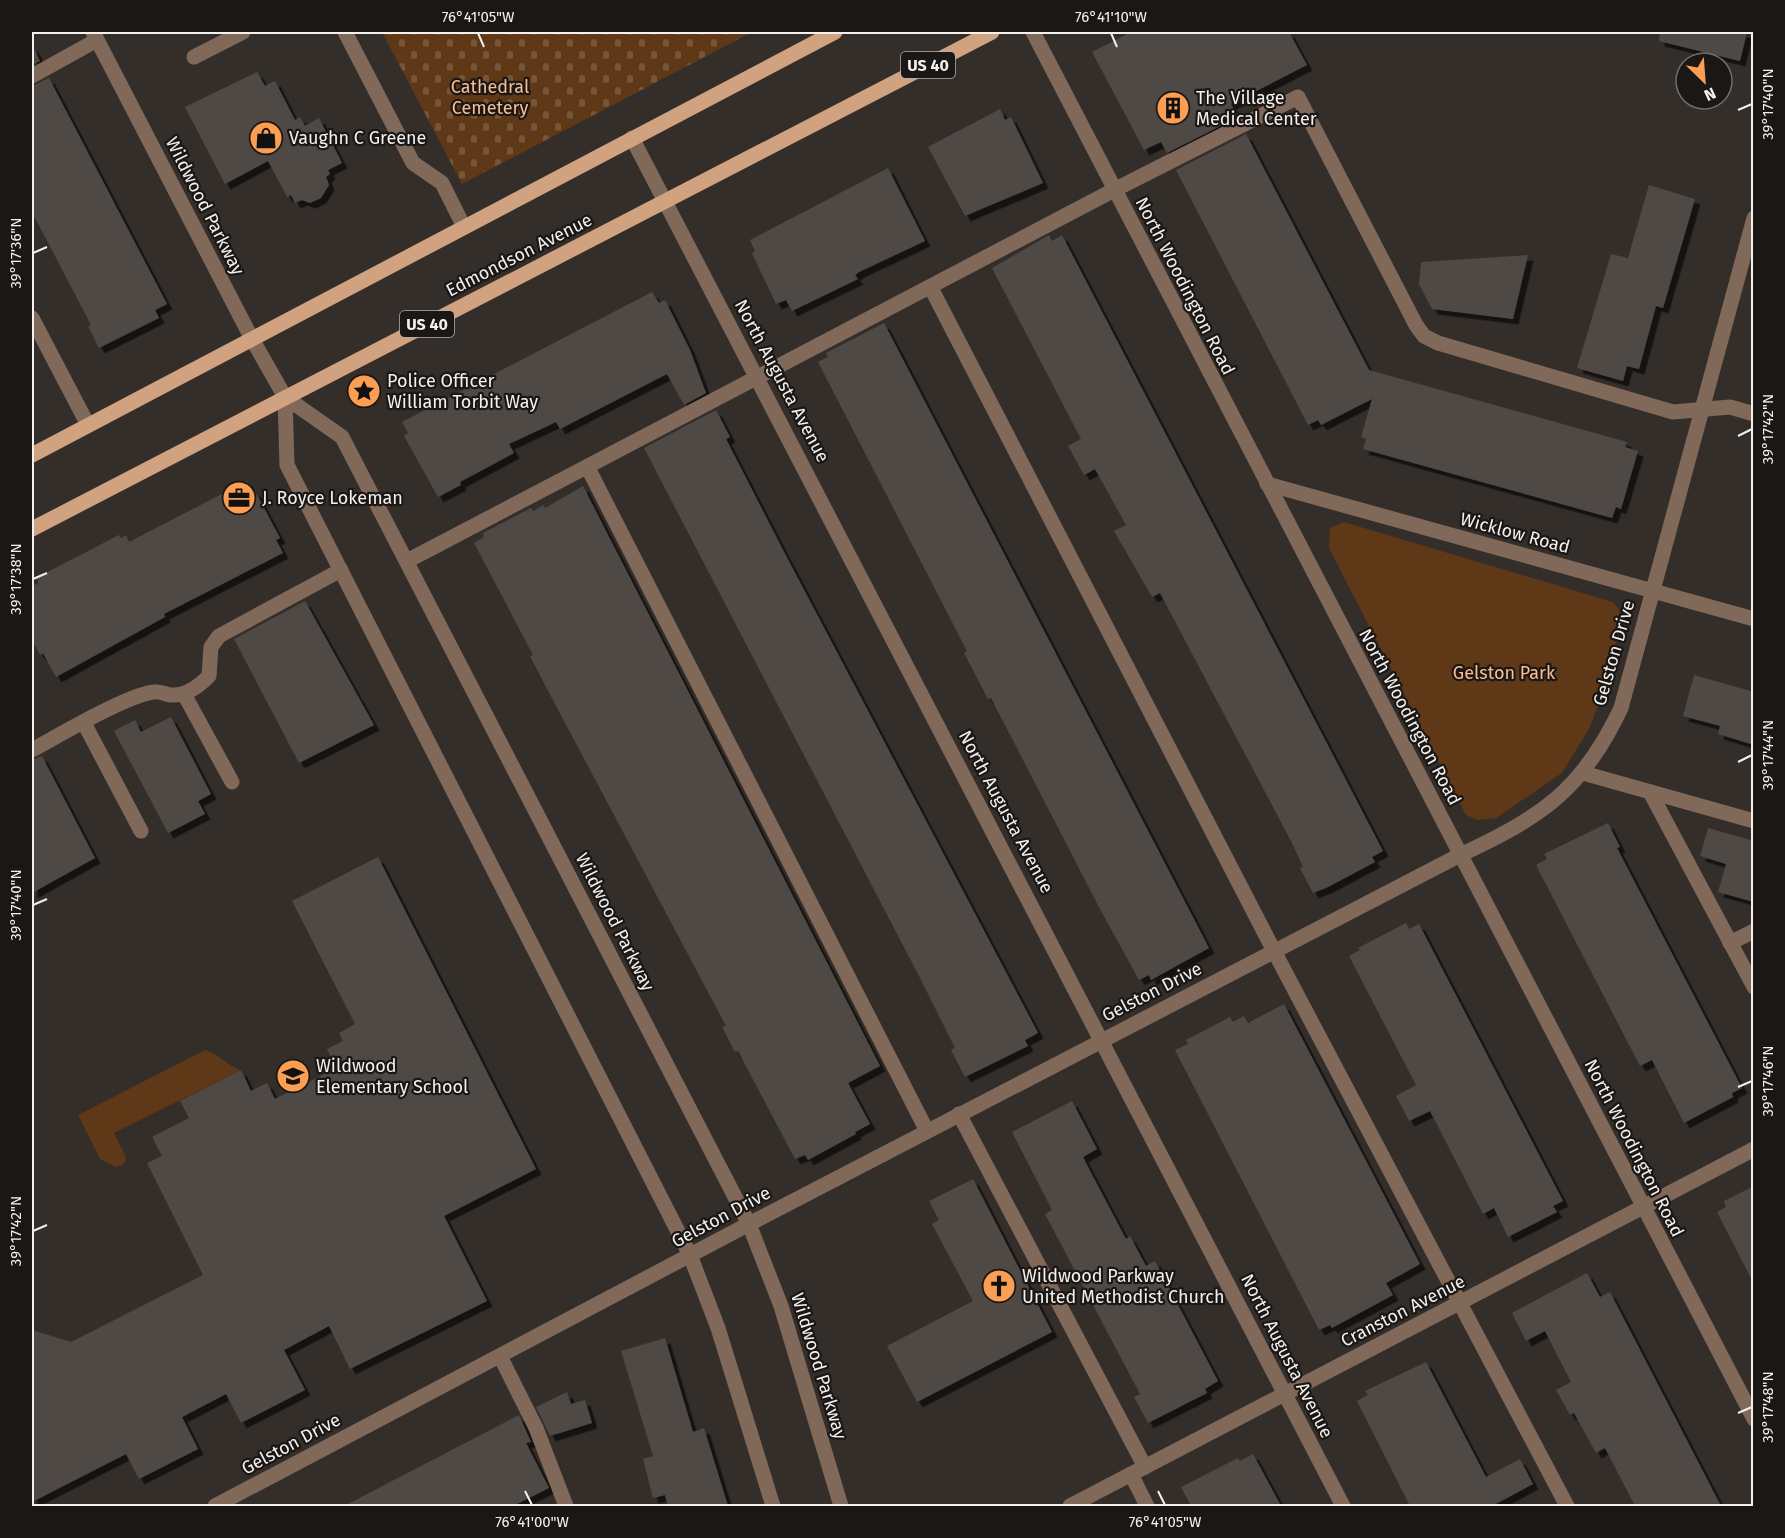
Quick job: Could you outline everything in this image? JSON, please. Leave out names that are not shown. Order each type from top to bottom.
[{"type":"main road","points":[[32,455],[835,32]]},
{"type":"main road","name":"Edmondson Avenue","points":[[32,529],[992,32]]},
{"type":"street","points":[[194,57],[243,32]]},
{"type":"street","points":[[345,32],[413,163],[442,183],[465,227]]},
{"type":"street","name":"North Woodington Road","points":[[1033,32],[1754,1419]]},
{"type":"street","points":[[32,76],[95,36]]},
{"type":"street","name":"Wildwood Parkway","points":[[95,36],[252,339],[285,397],[342,437],[749,1224],[781,1306],[841,1506]]},
{"type":"street","points":[[407,561],[759,379],[1114,190],[1298,97],[1416,325],[1424,336],[1438,344],[1673,412],[1730,407],[1754,414]]},
{"type":"street","name":"North Augusta Avenue","points":[[632,138],[1103,1040],[1343,1506]]},
{"type":"street","name":"Gelston Drive","points":[[215,1506],[927,1131],[1460,855],[1513,830],[1566,792],[1604,744],[1621,708],[1754,218]]},
{"type":"street","points":[[931,288],[1274,951],[1567,1506]]},
{"type":"street","points":[[32,318],[88,425]]},
{"type":"street","name":"Wildwood Parkway","points":[[285,397],[287,465],[690,1255],[718,1328],[773,1506]]},
{"type":"street","points":[[588,468],[927,1131]]},
{"type":"street","name":"Wicklow Road","points":[[1267,484],[1754,619]]},
{"type":"street","points":[[32,750],[135,697],[153,692],[184,694],[200,685],[209,676],[211,646],[219,636],[341,570]]},
{"type":"street","points":[[184,694],[232,782]]},
{"type":"street","points":[[84,723],[141,831]]},
{"type":"street","points":[[1583,773],[1754,821]]},
{"type":"street","points":[[1650,792],[1754,987]]},
{"type":"street","points":[[1730,943],[1754,931]]},
{"type":"street","points":[[960,1114],[1145,1467]]},
{"type":"street","name":"Cranston Avenue","points":[[1070,1506],[1754,1149]]},
{"type":"street","points":[[500,1356],[536,1428],[566,1506]]},
{"type":"street","points":[[1131,1474],[1147,1506]]},
{"type":"green space","name":"Cathedral Cemetery","points":[[382,32],[752,32],[462,184]]},
{"type":"green space","name":"Gelston Park","points":[[1344,522],[1613,602],[1619,609],[1621,625],[1602,695],[1589,729],[1562,773],[1496,818],[1477,820],[1466,815],[1329,548],[1330,528]]},
{"type":"green space","points":[[205,1050],[241,1070],[114,1133],[126,1157],[124,1164],[116,1167],[100,1159],[78,1115]]},
{"type":"building","name":"The Village Medical Center","points":[[1131,32],[1289,32],[1307,65],[1231,104],[1238,117],[1167,153],[1161,142],[1144,150],[1092,52]]},
{"type":"building","points":[[1660,32],[1747,32],[1740,61],[1734,60],[1734,51],[1700,51],[1659,41]]},
{"type":"building","points":[[32,45],[40,61],[32,65]]},
{"type":"building","name":"Vaughn C Greene","points":[[257,72],[265,86],[275,81],[295,120],[300,117],[305,126],[319,118],[342,163],[328,170],[330,174],[326,177],[329,185],[321,198],[310,203],[302,200],[295,203],[291,195],[287,197],[268,161],[225,184],[185,107]]},
{"type":"building","points":[[49,78],[167,304],[155,310],[159,318],[99,348],[88,326],[91,325],[32,212],[32,86]]},
{"type":"building","points":[[1000,109],[1005,120],[1011,117],[1043,183],[965,216],[928,147]]},
{"type":"building","points":[[1246,134],[1369,370],[1627,442],[1625,447],[1638,451],[1621,509],[1616,507],[1612,518],[1363,449],[1366,439],[1361,437],[1372,399],[1321,425],[1318,420],[1308,425],[1176,170]]},
{"type":"building","points":[[888,168],[925,241],[859,272],[855,275],[858,279],[792,311],[786,300],[776,304],[752,253],[755,251],[750,240]]},
{"type":"building","points":[[1649,185],[1695,199],[1663,308],[1656,306],[1639,369],[1627,366],[1623,381],[1577,368],[1611,254],[1628,258]]},
{"type":"building","points":[[1049,235],[1052,241],[1062,235],[1383,851],[1372,857],[1375,862],[1328,887],[1313,893],[1300,868],[1303,867],[1292,843],[1160,593],[1152,597],[1114,531],[1126,525],[1095,469],[1084,475],[1068,446],[1081,439],[992,268]]},
{"type":"building","points":[[1528,255],[1513,319],[1432,309],[1419,284],[1421,262]]},
{"type":"building","points":[[652,292],[659,303],[665,300],[690,350],[706,393],[684,405],[667,374],[560,429],[556,422],[509,444],[514,453],[460,482],[461,485],[438,497],[404,436],[408,433],[402,422]]},
{"type":"building","points":[[884,323],[1209,948],[1151,980],[1149,975],[1139,980],[1100,909],[991,698],[988,699],[964,653],[967,651],[818,362],[828,357],[826,353]]},
{"type":"building","points":[[716,410],[730,437],[726,439],[782,548],[1038,1033],[1025,1040],[1028,1046],[965,1077],[951,1050],[955,1048],[920,978],[644,448]]},
{"type":"building","points":[[247,481],[252,492],[255,491],[280,538],[276,540],[283,553],[164,614],[165,617],[56,677],[43,653],[40,655],[32,640],[32,586],[39,583],[36,578],[119,535],[121,538],[126,535],[129,542]]},
{"type":"building","points":[[583,486],[880,1066],[848,1083],[870,1124],[808,1160],[805,1155],[795,1159],[738,1051],[735,1052],[722,1027],[726,1026],[545,685],[530,656],[533,655],[474,543],[484,537],[483,533],[531,508],[533,511],[544,505],[545,508]]},
{"type":"building","points":[[305,601],[374,725],[299,763],[234,639]]},
{"type":"building","points":[[1694,675],[1754,692],[1754,745],[1718,734],[1720,726],[1683,716]]},
{"type":"building","points":[[171,717],[211,794],[198,801],[205,814],[168,833],[114,731],[135,720],[141,732]]},
{"type":"building","points":[[42,756],[95,858],[32,893],[32,760]]},
{"type":"building","points":[[1608,823],[1620,847],[1617,848],[1742,1088],[1732,1093],[1733,1097],[1684,1123],[1652,1060],[1640,1066],[1536,865],[1547,859],[1544,854]]},
{"type":"building","points":[[1708,828],[1754,841],[1754,902],[1718,892],[1726,864],[1700,856]]},
{"type":"building","name":"Wildwood Elementary School","points":[[378,857],[536,1169],[444,1216],[487,1301],[350,1369],[329,1326],[284,1350],[305,1390],[241,1423],[226,1394],[182,1417],[198,1449],[139,1479],[126,1454],[32,1502],[32,1330],[71,1342],[203,1275],[147,1163],[162,1156],[152,1137],[189,1118],[180,1101],[241,1070],[251,1091],[267,1083],[275,1099],[336,1068],[327,1049],[343,1041],[339,1033],[355,1024],[292,901]]},
{"type":"building","points":[[1406,923],[1409,929],[1419,924],[1563,1201],[1553,1206],[1557,1212],[1508,1237],[1494,1208],[1483,1214],[1430,1111],[1409,1121],[1396,1096],[1416,1085],[1349,956],[1360,950],[1358,948]]},
{"type":"building","points":[[1284,1004],[1420,1264],[1386,1283],[1393,1295],[1332,1328],[1330,1325],[1319,1330],[1175,1050],[1188,1044],[1186,1040],[1230,1017],[1233,1022],[1244,1016],[1248,1023]]},
{"type":"building","points":[[1072,1101],[1097,1149],[1083,1157],[1098,1186],[1126,1239],[1130,1236],[1146,1266],[1155,1261],[1218,1381],[1205,1389],[1207,1393],[1148,1423],[1134,1397],[1140,1394],[1045,1214],[1052,1210],[1012,1132]]},
{"type":"building","name":"Wildwood Parkway United Methodist Church","points":[[973,1179],[1052,1332],[917,1402],[887,1346],[973,1301],[932,1224],[939,1220],[929,1201]]},
{"type":"building","points":[[1754,1186],[1754,1284],[1717,1212],[1726,1207],[1724,1201]]},
{"type":"building","points":[[1587,1273],[1600,1297],[1610,1292],[1721,1506],[1635,1506],[1605,1448],[1596,1453],[1574,1413],[1570,1415],[1556,1390],[1571,1382],[1545,1331],[1526,1341],[1512,1313]]},
{"type":"building","points":[[665,1338],[693,1432],[704,1428],[728,1506],[668,1506],[665,1495],[653,1498],[643,1459],[653,1456],[621,1351]]},
{"type":"building","points":[[1426,1362],[1486,1477],[1520,1459],[1533,1484],[1492,1506],[1410,1506],[1357,1401],[1368,1395],[1365,1391]]},
{"type":"building","points":[[567,1392],[571,1404],[585,1400],[592,1423],[550,1436],[536,1407]]},
{"type":"building","points":[[519,1415],[531,1442],[526,1443],[549,1488],[513,1506],[344,1506]]},
{"type":"building","points":[[1253,1454],[1281,1506],[1191,1506],[1181,1487],[1238,1458],[1240,1461]]},
{"type":"place","name":"The Village Medical Center","points":[[1173,108]]},
{"type":"place","name":"Vaughn C Greene","points":[[266,138]]},
{"type":"place","name":"Police Officer William Torbit Way","points":[[364,391]]},
{"type":"place","name":"J. Royce Lokeman","points":[[239,498]]},
{"type":"place","name":"Wildwood Elementary School","points":[[293,1076]]},
{"type":"place","name":"Wildwood Parkway United Methodist Church","points":[[999,1286]]}]
